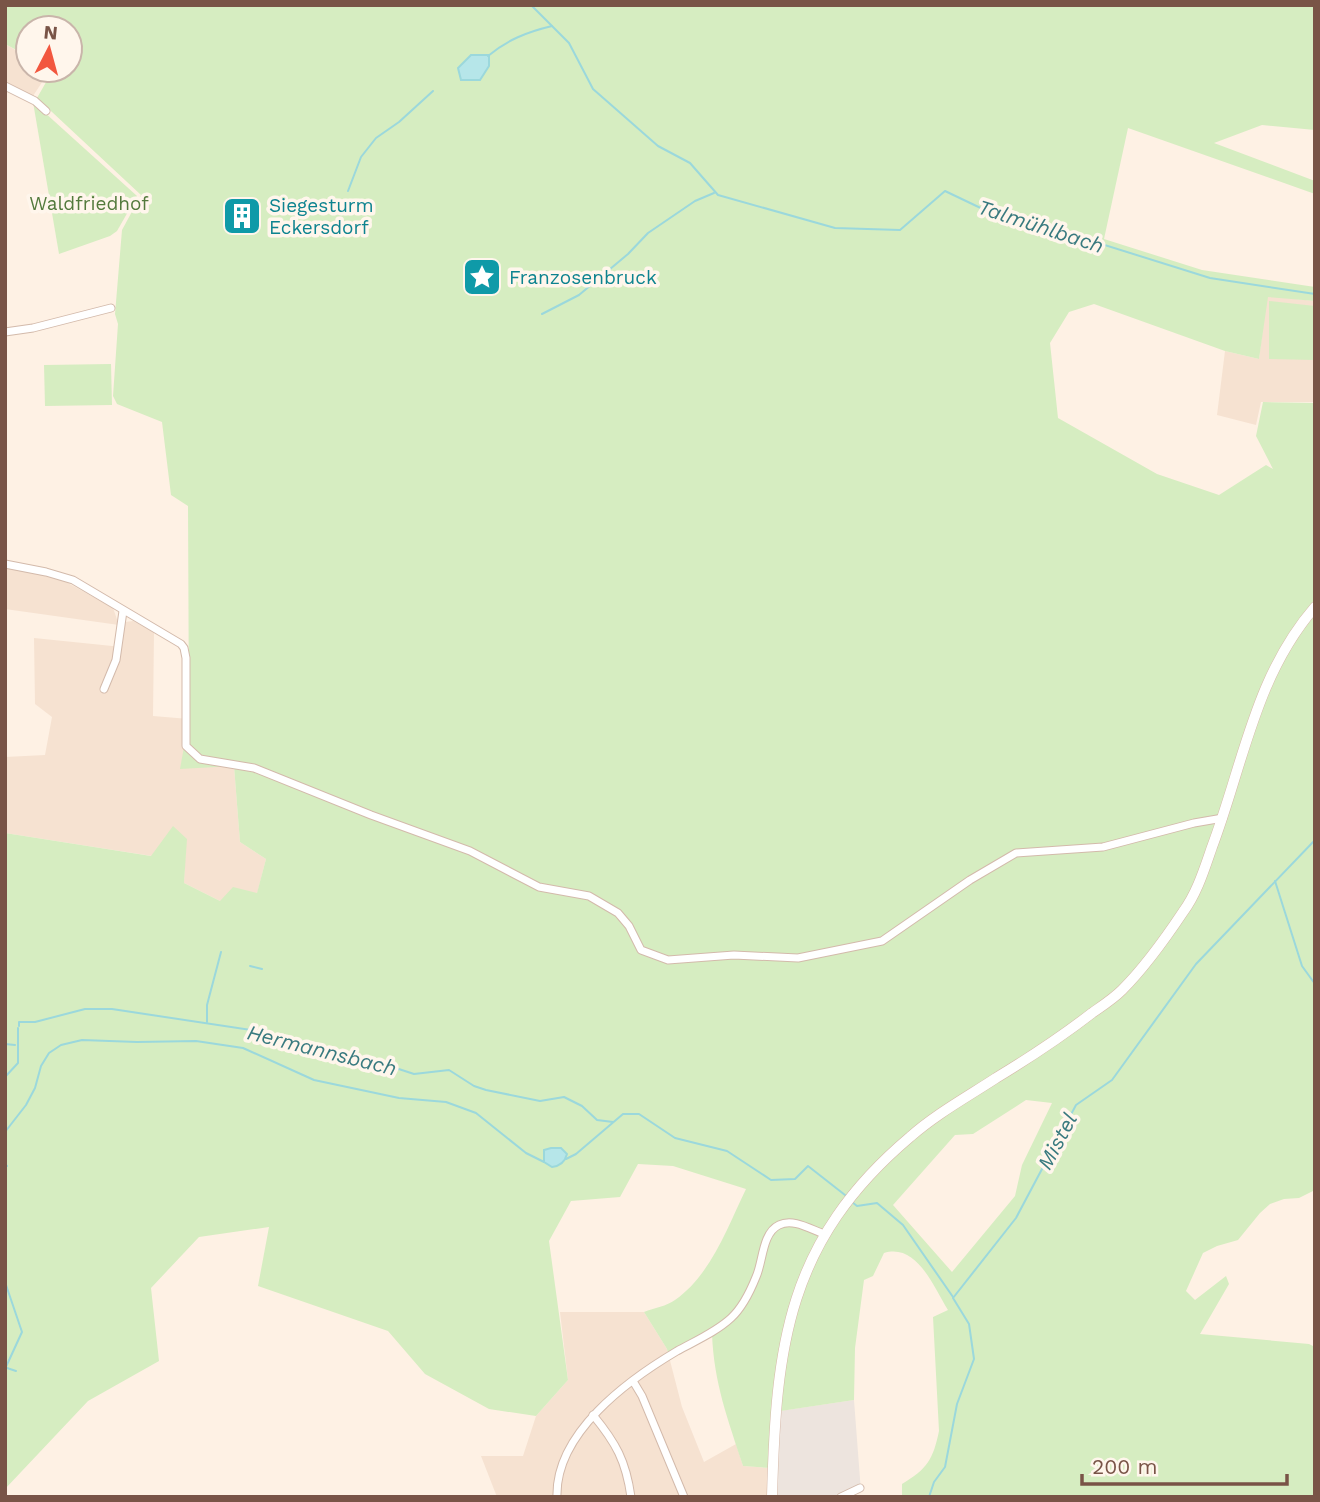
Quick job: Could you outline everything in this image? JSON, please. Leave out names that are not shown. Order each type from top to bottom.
[{"type":"main road","points":[[772,1497],[772,1447],[781,1356],[801,1283],[824,1234],[867,1179],[909,1137],[1059,1038],[1121,991],[1154,952],[1195,894],[1223,818],[1262,693],[1288,642],[1315,607]]},
{"type":"street","points":[[5,86],[35,101],[46,111]]},
{"type":"street","points":[[5,332],[33,328],[111,308]]},
{"type":"street","points":[[5,564],[73,580],[181,644],[186,658],[186,746],[200,759],[254,768],[470,851],[540,887],[589,896],[618,913],[629,926],[642,950],[668,960],[734,955],[798,958],[882,941],[970,880],[1016,853],[1103,847],[1223,818]]},
{"type":"street","points":[[104,689],[116,660],[123,611]]},
{"type":"street","points":[[557,1497],[560,1471],[577,1437],[593,1415],[633,1381],[731,1318],[758,1275],[768,1237],[778,1225],[793,1222],[824,1234]]},
{"type":"street","points":[[633,1381],[642,1396],[684,1497]]},
{"type":"street","points":[[593,1415],[622,1456],[631,1497]]},
{"type":"street","points":[[842,1497],[860,1488]]},
{"type":"shaded area","points":[[5,44],[14,49],[14,84],[41,84],[33,96],[5,82]]},
{"type":"shaded area","points":[[1267,296],[1315,301],[1315,402],[1261,402],[1256,425],[1217,415],[1225,351],[1259,359]]},
{"type":"shaded area","points":[[5,568],[59,578],[113,608],[119,625],[5,609]]},
{"type":"shaded area","points":[[133,621],[154,632],[153,716],[189,719],[234,766],[240,842],[266,859],[257,894],[220,901],[184,883],[186,839],[152,856],[5,833],[5,757],[45,755],[52,717],[35,704],[34,638],[122,647],[125,622]]},
{"type":"shaded area","points":[[560,1312],[644,1312],[667,1349],[682,1407],[704,1462],[736,1444],[743,1466],[770,1468],[770,1497],[497,1497],[481,1456],[523,1456],[536,1416],[568,1380]]},
{"type":"shaded area","points":[[854,1400],[861,1492],[849,1497],[770,1497],[773,1412]]},
{"type":"green space","points":[[5,5],[1315,5],[1315,130],[1262,125],[1214,143],[1315,181],[1315,194],[1128,128],[1104,239],[1202,270],[1315,287],[1315,301],[1268,297],[1259,359],[1225,351],[1094,304],[1069,312],[1050,343],[1058,418],[1157,474],[1219,495],[1266,465],[1273,469],[1256,436],[1263,402],[1315,403],[1315,1190],[1299,1198],[1270,1204],[1238,1240],[1203,1253],[1186,1291],[1195,1300],[1226,1276],[1229,1284],[1200,1334],[1309,1344],[1315,1347],[1315,1497],[902,1497],[902,1484],[928,1463],[937,1441],[939,1431],[933,1317],[948,1310],[915,1260],[896,1252],[884,1253],[873,1276],[864,1280],[855,1348],[854,1400],[774,1412],[770,1468],[743,1466],[719,1385],[712,1334],[669,1357],[667,1349],[644,1312],[672,1302],[699,1277],[709,1264],[746,1189],[673,1166],[638,1164],[620,1197],[571,1201],[549,1241],[568,1380],[536,1416],[489,1409],[425,1374],[388,1331],[258,1286],[269,1227],[199,1237],[151,1288],[159,1361],[88,1401],[5,1489],[5,833],[151,856],[173,826],[187,839],[184,883],[220,901],[233,887],[257,893],[266,859],[240,842],[234,766],[180,769],[189,719],[188,506],[171,495],[162,422],[117,404],[113,396],[118,324],[115,314],[122,230],[141,195],[37,98],[45,84],[84,84],[84,14],[14,14],[14,49],[5,44]],"holes":[[[1026,1100],[1052,1103],[1022,1165],[1015,1196],[952,1272],[893,1205],[955,1135],[973,1134]]]},
{"type":"green space","name":"Waldfriedhof","points":[[33,102],[137,196],[117,231],[110,236],[59,254]]},
{"type":"green space","points":[[1269,301],[1315,306],[1315,360],[1269,359]]},
{"type":"green space","points":[[111,364],[112,405],[45,406],[44,365]]},
{"type":"water","points":[[471,55],[489,55],[489,66],[480,80],[461,80],[458,68]]},
{"type":"water","points":[[561,1148],[567,1154],[562,1163],[552,1167],[544,1162],[544,1150]]},
{"type":"waterway","name":"Talmühlbach","points":[[531,5],[569,43],[593,89],[658,146],[690,163],[718,195],[835,228],[900,230],[945,191],[989,212],[1044,226],[1210,278],[1315,294]]},
{"type":"waterway","points":[[488,56],[518,37],[552,26]]},
{"type":"waterway","points":[[348,191],[361,157],[376,138],[399,122],[433,91]]},
{"type":"waterway","points":[[542,314],[579,295],[628,254],[648,233],[695,201],[714,193]]},
{"type":"waterway","name":"Mistel","points":[[929,1497],[934,1482],[945,1467],[957,1404],[974,1359],[969,1324],[953,1298],[1016,1218],[1076,1105],[1112,1080],[1196,964],[1315,840]]},
{"type":"waterway","points":[[1275,881],[1302,966],[1315,984]]},
{"type":"waterway","points":[[207,1022],[207,1005],[221,952]]},
{"type":"waterway","points":[[250,966],[262,969]]},
{"type":"waterway","name":"Hermannsbach","points":[[19,1026],[19,1022],[35,1022],[85,1009],[112,1009],[264,1032],[356,1055],[414,1074],[449,1070],[474,1086],[486,1090],[540,1101],[564,1097],[582,1106],[597,1120],[613,1122]]},
{"type":"waterway","name":"Hermannsbach","points":[[5,1077],[18,1063],[18,1028]]},
{"type":"waterway","points":[[5,1132],[26,1105],[49,1053],[61,1045],[82,1040],[196,1041],[243,1048],[314,1080],[399,1098],[446,1102],[476,1113],[526,1153],[544,1162]]},
{"type":"waterway","points":[[5,1044],[15,1045]]},
{"type":"waterway","name":"Hermannsbach","points":[[566,1159],[576,1154],[623,1114],[639,1114],[675,1138],[727,1151],[771,1180],[795,1179],[808,1166],[845,1195]]},
{"type":"waterway","points":[[852,1202],[857,1206],[877,1203],[903,1225],[953,1297]]},
{"type":"waterway","points":[[5,1282],[22,1332],[5,1369]]},
{"type":"waterway","points":[[7,1368],[16,1371]]},
{"type":"place","name":"Siegesturm Eckersdorf","points":[[242,216]]},
{"type":"place","name":"Franzosenbruck","points":[[482,277]]}]
